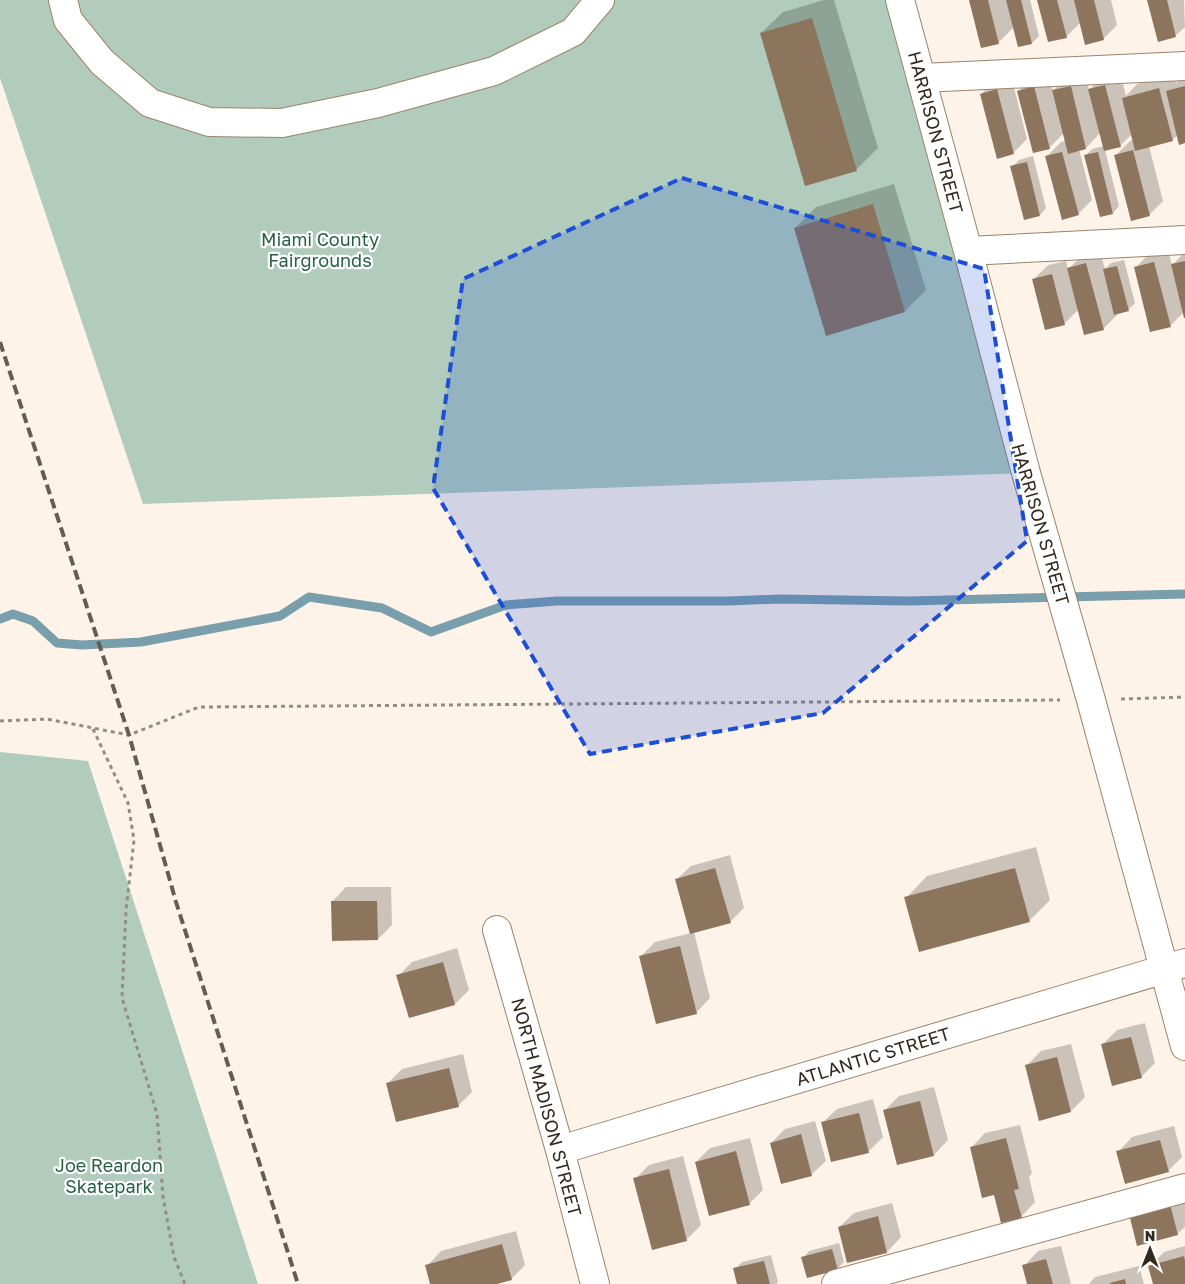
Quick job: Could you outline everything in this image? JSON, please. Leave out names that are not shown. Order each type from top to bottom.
[{"type":"street","points":[[62,0],[68,20],[102,62],[150,103],[209,122],[282,122],[378,103],[494,70],[573,32],[600,0]]},
{"type":"street","name":"HARRISON STREET","points":[[900,0],[1026,473],[1091,700],[1175,966],[1185,1046]]},
{"type":"street","points":[[921,78],[1185,66]]},
{"type":"street","points":[[968,251],[1185,240]]},
{"type":"street","name":"NORTH MADISON STREET","points":[[497,930],[560,1150],[595,1284]]},
{"type":"street","name":"ATLANTIC STREET","points":[[560,1150],[1175,966]]},
{"type":"street","points":[[836,1284],[1185,1188]]},
{"type":"path","points":[[0,721],[47,719],[129,735],[199,707],[1091,700],[1185,696]]},
{"type":"path","points":[[93,728],[128,803],[133,831],[134,840],[126,910],[122,998],[157,1114],[163,1197],[174,1257],[185,1284]]},
{"type":"highlighted area","points":[[682,178],[984,269],[1027,541],[823,713],[590,754],[433,488],[463,279]]},
{"type":"green space","name":"Miami County Fairgrounds","points":[[0,0],[900,0],[1026,473],[143,504],[0,78]]},
{"type":"green space","name":"Joe Reardon Skatepark","points":[[0,752],[88,761],[258,1284],[0,1284]]},
{"type":"building","points":[[969,0],[988,0],[999,44],[981,48]]},
{"type":"building","points":[[1006,0],[1021,0],[1032,44],[1018,47]]},
{"type":"building","points":[[1037,0],[1057,0],[1067,38],[1048,42]]},
{"type":"building","points":[[1074,0],[1094,0],[1104,40],[1085,45]]},
{"type":"building","points":[[1147,0],[1167,0],[1176,37],[1158,42]]},
{"type":"building","points":[[812,18],[857,171],[805,186],[760,33]]},
{"type":"building","points":[[1105,85],[1121,147],[1104,151],[1088,89]]},
{"type":"building","points":[[1034,86],[1050,149],[1033,153],[1017,91]]},
{"type":"building","points":[[1071,86],[1086,149],[1068,154],[1052,90]]},
{"type":"building","points":[[1185,86],[1185,143],[1179,145],[1166,91]]},
{"type":"building","points":[[1159,88],[1173,141],[1135,151],[1122,98]]},
{"type":"building","points":[[997,89],[1014,154],[997,159],[980,94]]},
{"type":"building","points":[[1133,150],[1150,216],[1131,221],[1114,155]]},
{"type":"building","points":[[1062,152],[1079,215],[1062,220],[1045,156]]},
{"type":"building","points":[[1098,152],[1113,214],[1100,217],[1084,155]]},
{"type":"building","points":[[1027,162],[1040,216],[1024,220],[1010,166]]},
{"type":"building","points":[[873,204],[905,312],[826,336],[794,228]]},
{"type":"building","points":[[1185,261],[1185,318],[1184,318],[1171,264]]},
{"type":"building","points":[[1154,262],[1171,327],[1150,332],[1134,267]]},
{"type":"building","points":[[1086,263],[1104,330],[1084,335],[1067,268]]},
{"type":"building","points":[[1117,266],[1129,311],[1114,315],[1103,269]]},
{"type":"building","points":[[1052,274],[1065,325],[1045,330],[1032,279]]},
{"type":"building","points":[[715,868],[731,923],[690,934],[675,879]]},
{"type":"building","points":[[1015,868],[1030,922],[919,952],[904,897]]},
{"type":"building","points":[[331,901],[377,901],[378,940],[332,941]]},
{"type":"building","points":[[680,946],[697,1014],[656,1024],[639,956]]},
{"type":"building","points":[[443,962],[455,1005],[409,1018],[396,975]]},
{"type":"building","points":[[1131,1037],[1142,1078],[1112,1086],[1101,1044]]},
{"type":"building","points":[[1057,1057],[1071,1112],[1039,1121],[1025,1065]]},
{"type":"building","points":[[449,1068],[459,1107],[396,1122],[386,1083]]},
{"type":"building","points":[[920,1101],[934,1156],[897,1165],[883,1110]]},
{"type":"building","points":[[859,1113],[869,1153],[831,1162],[821,1122]]},
{"type":"building","points":[[801,1134],[812,1176],[781,1184],[770,1143]]},
{"type":"building","points":[[1006,1138],[1019,1189],[1014,1190],[1022,1218],[1001,1223],[994,1195],[982,1198],[970,1147]]},
{"type":"building","points":[[1160,1140],[1169,1172],[1125,1184],[1116,1151]]},
{"type":"building","points":[[736,1151],[750,1205],[709,1216],[695,1162]]},
{"type":"building","points":[[669,1169],[687,1241],[652,1250],[633,1178]]},
{"type":"building","points":[[1170,1204],[1178,1235],[1137,1246],[1129,1214]]},
{"type":"building","points":[[878,1216],[887,1253],[847,1263],[838,1227]]},
{"type":"building","points":[[502,1244],[512,1280],[497,1284],[430,1284],[425,1265]]},
{"type":"building","points":[[832,1249],[838,1270],[807,1278],[801,1257]]},
{"type":"building","points":[[1184,1256],[1185,1284],[1153,1284],[1148,1266]]},
{"type":"building","points":[[1046,1259],[1053,1284],[1027,1284],[1022,1265]]},
{"type":"building","points":[[764,1261],[770,1284],[737,1284],[733,1268]]},
{"type":"building","points":[[1125,1279],[1126,1284],[1110,1284],[1110,1283]]},
{"type":"waterway","points":[[0,619],[13,614],[33,621],[57,643],[82,645],[141,642],[280,616],[309,597],[382,608],[431,632],[506,605],[557,601],[729,601],[779,599],[908,601],[1185,594]]},
{"type":"railway","points":[[0,342],[129,735],[176,902],[298,1284]]}]
